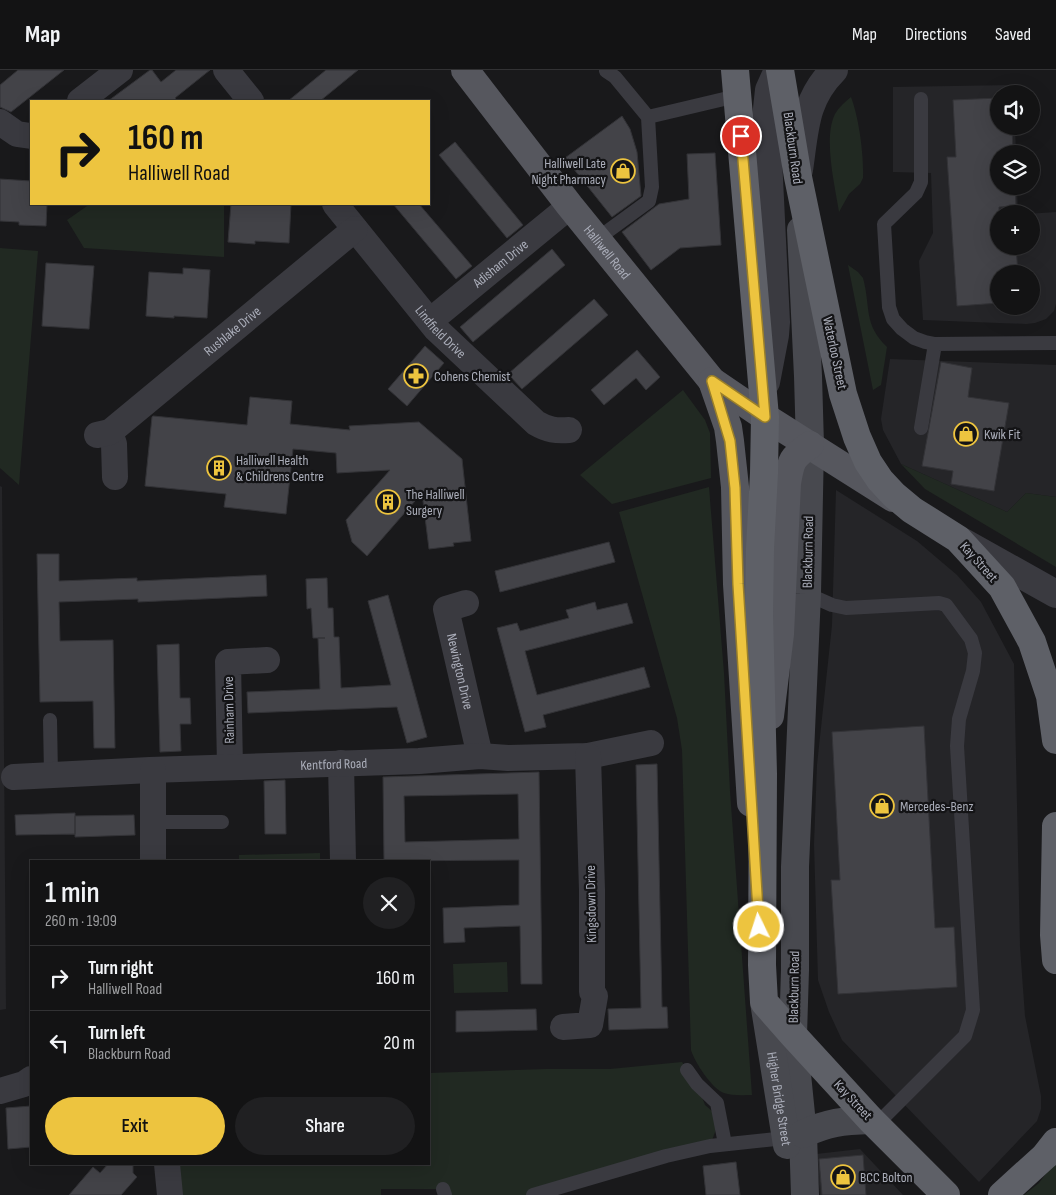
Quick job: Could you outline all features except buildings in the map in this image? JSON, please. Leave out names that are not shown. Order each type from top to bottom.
[{"type":"highway","name":"Blackburn Road","points":[[735,70],[764,405],[764,474],[759,605],[763,774],[762,965],[764,1002]]},
{"type":"highway","name":"Blackburn Road","points":[[779,70],[798,177]]},
{"type":"highway","name":"Waterloo Street","points":[[798,177],[843,394],[857,437],[868,462],[880,480],[912,510]]},
{"type":"highway","name":"Kay Street","points":[[912,510],[958,539],[1002,587],[1032,642],[1050,696],[1056,740]]},
{"type":"highway","points":[[1056,826],[1054,935],[1056,960]]},
{"type":"highway","name":"Kay Street","points":[[764,1002],[873,1123],[946,1195]]},
{"type":"highway","points":[[1002,1195],[1045,1156],[1056,1142]]},
{"type":"main road","name":"Halliwell Road","points":[[465,70],[570,206],[712,381],[764,405]]},
{"type":"main road","name":"Blackburn Road","points":[[793,1035],[795,867],[808,594],[810,445],[798,177]]},
{"type":"main road","points":[[712,381],[729,434],[735,488],[738,584],[762,965]]},
{"type":"main road","name":"Kay Street","points":[[764,405],[810,445],[912,510]]},
{"type":"main road","points":[[763,774],[780,634],[787,483],[791,462],[796,454],[810,445]]},
{"type":"main road","name":"Higher Bridge Street","points":[[764,1002],[794,1136],[805,1195]]},
{"type":"main road","name":"Higher Bridge Street","points":[[793,1035],[794,1136],[798,1195]]},
{"type":"main road","points":[[794,1136],[825,1124],[841,1121],[873,1123]]},
{"type":"street","points":[[81,100],[120,70]]},
{"type":"street","points":[[226,70],[251,100]]},
{"type":"street","name":"Blackburn Road","points":[[764,405],[776,322],[766,118],[770,90],[779,70]]},
{"type":"street","points":[[798,177],[807,114],[812,99],[834,70]]},
{"type":"street","points":[[0,122],[17,134],[30,136]]},
{"type":"street","name":"Lindfield Drive","points":[[336,205],[436,329],[536,423],[554,431],[569,430]]},
{"type":"street","name":"Adisham Drive","points":[[430,321],[570,206]]},
{"type":"street","name":"Rushlake Drive","points":[[116,477],[114,444],[103,433],[355,229]]},
{"type":"street","points":[[958,539],[1056,594]]},
{"type":"street","name":"Newington Drive","points":[[466,603],[446,609],[480,756]]},
{"type":"street","name":"Rainham Drive","points":[[230,767],[228,662],[267,660]]},
{"type":"street","name":"Kentford Road","points":[[7,775],[419,762],[480,756],[508,758],[588,756],[651,743]]},
{"type":"street","name":"Kingsdown Drive","points":[[563,1027],[590,1024],[595,996],[592,992],[592,890],[588,756]]},
{"type":"street","points":[[341,764],[343,860]]},
{"type":"street","points":[[153,770],[153,860]]},
{"type":"street","points":[[0,1091],[30,1081]]},
{"type":"street","points":[[167,1165],[170,1195]]},
{"type":"lane","points":[[597,239],[649,201],[652,187],[648,117],[611,74]]},
{"type":"lane","points":[[648,117],[738,98]]},
{"type":"lane","points":[[920,99],[921,182],[916,193],[884,224],[889,307],[893,319],[914,338],[935,344],[1056,343]]},
{"type":"lane","points":[[921,428],[935,344]]},
{"type":"lane","points":[[808,594],[832,605],[846,608],[946,605],[971,639],[975,652],[973,671],[959,719],[957,746],[973,1010],[965,1036],[873,1123]]},
{"type":"lane","points":[[50,720],[51,774]]},
{"type":"lane","points":[[153,822],[222,822]]},
{"type":"lane","points":[[687,1070],[697,1084],[717,1103],[725,1144]]},
{"type":"lane","points":[[532,1195],[666,1156],[725,1144],[794,1136]]},
{"type":"shaded area","points":[[990,85],[990,135],[1015,135],[1016,145],[990,145],[990,195],[1017,195],[1018,205],[990,205],[990,255],[1040,255],[1040,213],[1056,212],[1056,304],[1054,311],[1046,319],[1026,324],[923,320],[919,261],[933,233],[931,173],[893,172],[893,87]]},
{"type":"shaded area","points":[[851,97],[860,137],[863,178],[860,184],[849,194],[839,212],[831,162],[830,136],[835,114]]},
{"type":"shaded area","points":[[89,205],[224,205],[224,257],[84,248],[67,220]]},
{"type":"shaded area","points":[[0,248],[38,251],[19,485],[0,468]]},
{"type":"shaded area","points":[[848,265],[863,278],[871,323],[879,339],[887,347],[881,385],[873,390]]},
{"type":"shaded area","points":[[890,359],[1056,365],[1056,497],[1026,493],[1007,512],[901,464],[883,430],[881,419]]},
{"type":"shaded area","points":[[683,390],[705,420],[710,433],[711,478],[612,504],[580,475]]},
{"type":"shaded area","points":[[901,464],[1007,512],[1026,493],[1056,497],[1056,567],[925,489]]},
{"type":"shaded area","points":[[0,486],[2,487],[6,1009],[0,1010]]},
{"type":"shaded area","points":[[709,487],[724,673],[730,791],[752,1095],[731,1095],[719,1090],[704,1074],[691,1050],[682,750],[677,718],[619,512]]},
{"type":"shaded area","points":[[836,490],[917,541],[957,575],[981,602],[1014,664],[1020,947],[1025,1016],[1041,1096],[1041,1109],[1037,1121],[979,1182],[842,1040],[829,1012],[818,980],[814,844],[817,765],[832,625]]},
{"type":"shaded area","points":[[320,853],[320,860],[239,860],[239,855]]},
{"type":"shaded area","points":[[507,962],[508,992],[454,993],[453,964]]},
{"type":"shaded area","points":[[682,1062],[697,1084],[705,1105],[720,1118],[710,1146],[528,1195],[445,1195],[443,1189],[381,1189],[381,1195],[180,1195],[177,1165],[430,1165],[430,1073],[610,1069]]},
{"type":"shaded area","points":[[860,1149],[903,1195],[820,1195],[816,1154]]},
{"type":"shaded area","points":[[1056,1160],[1056,1195],[1024,1195],[1039,1183]]},
{"type":"place","name":"Halliwell Late Night Pharmacy","points":[[623,171]]},
{"type":"place","name":"Cohens Chemist","points":[[416,376]]},
{"type":"place","name":"Kwik Fit","points":[[966,434]]},
{"type":"place","name":"Halliwell Health & Childrens Centre","points":[[219,468]]},
{"type":"place","name":"The Halliwell Surgery","points":[[388,502]]},
{"type":"place","name":"Mercedes-Benz","points":[[882,806]]},
{"type":"place","name":"BCC Bolton","points":[[843,1177]]},
{"type":"route","points":[[741,136],[765,417],[712,381],[728,428],[735,488],[735,530],[759,927]]}]
